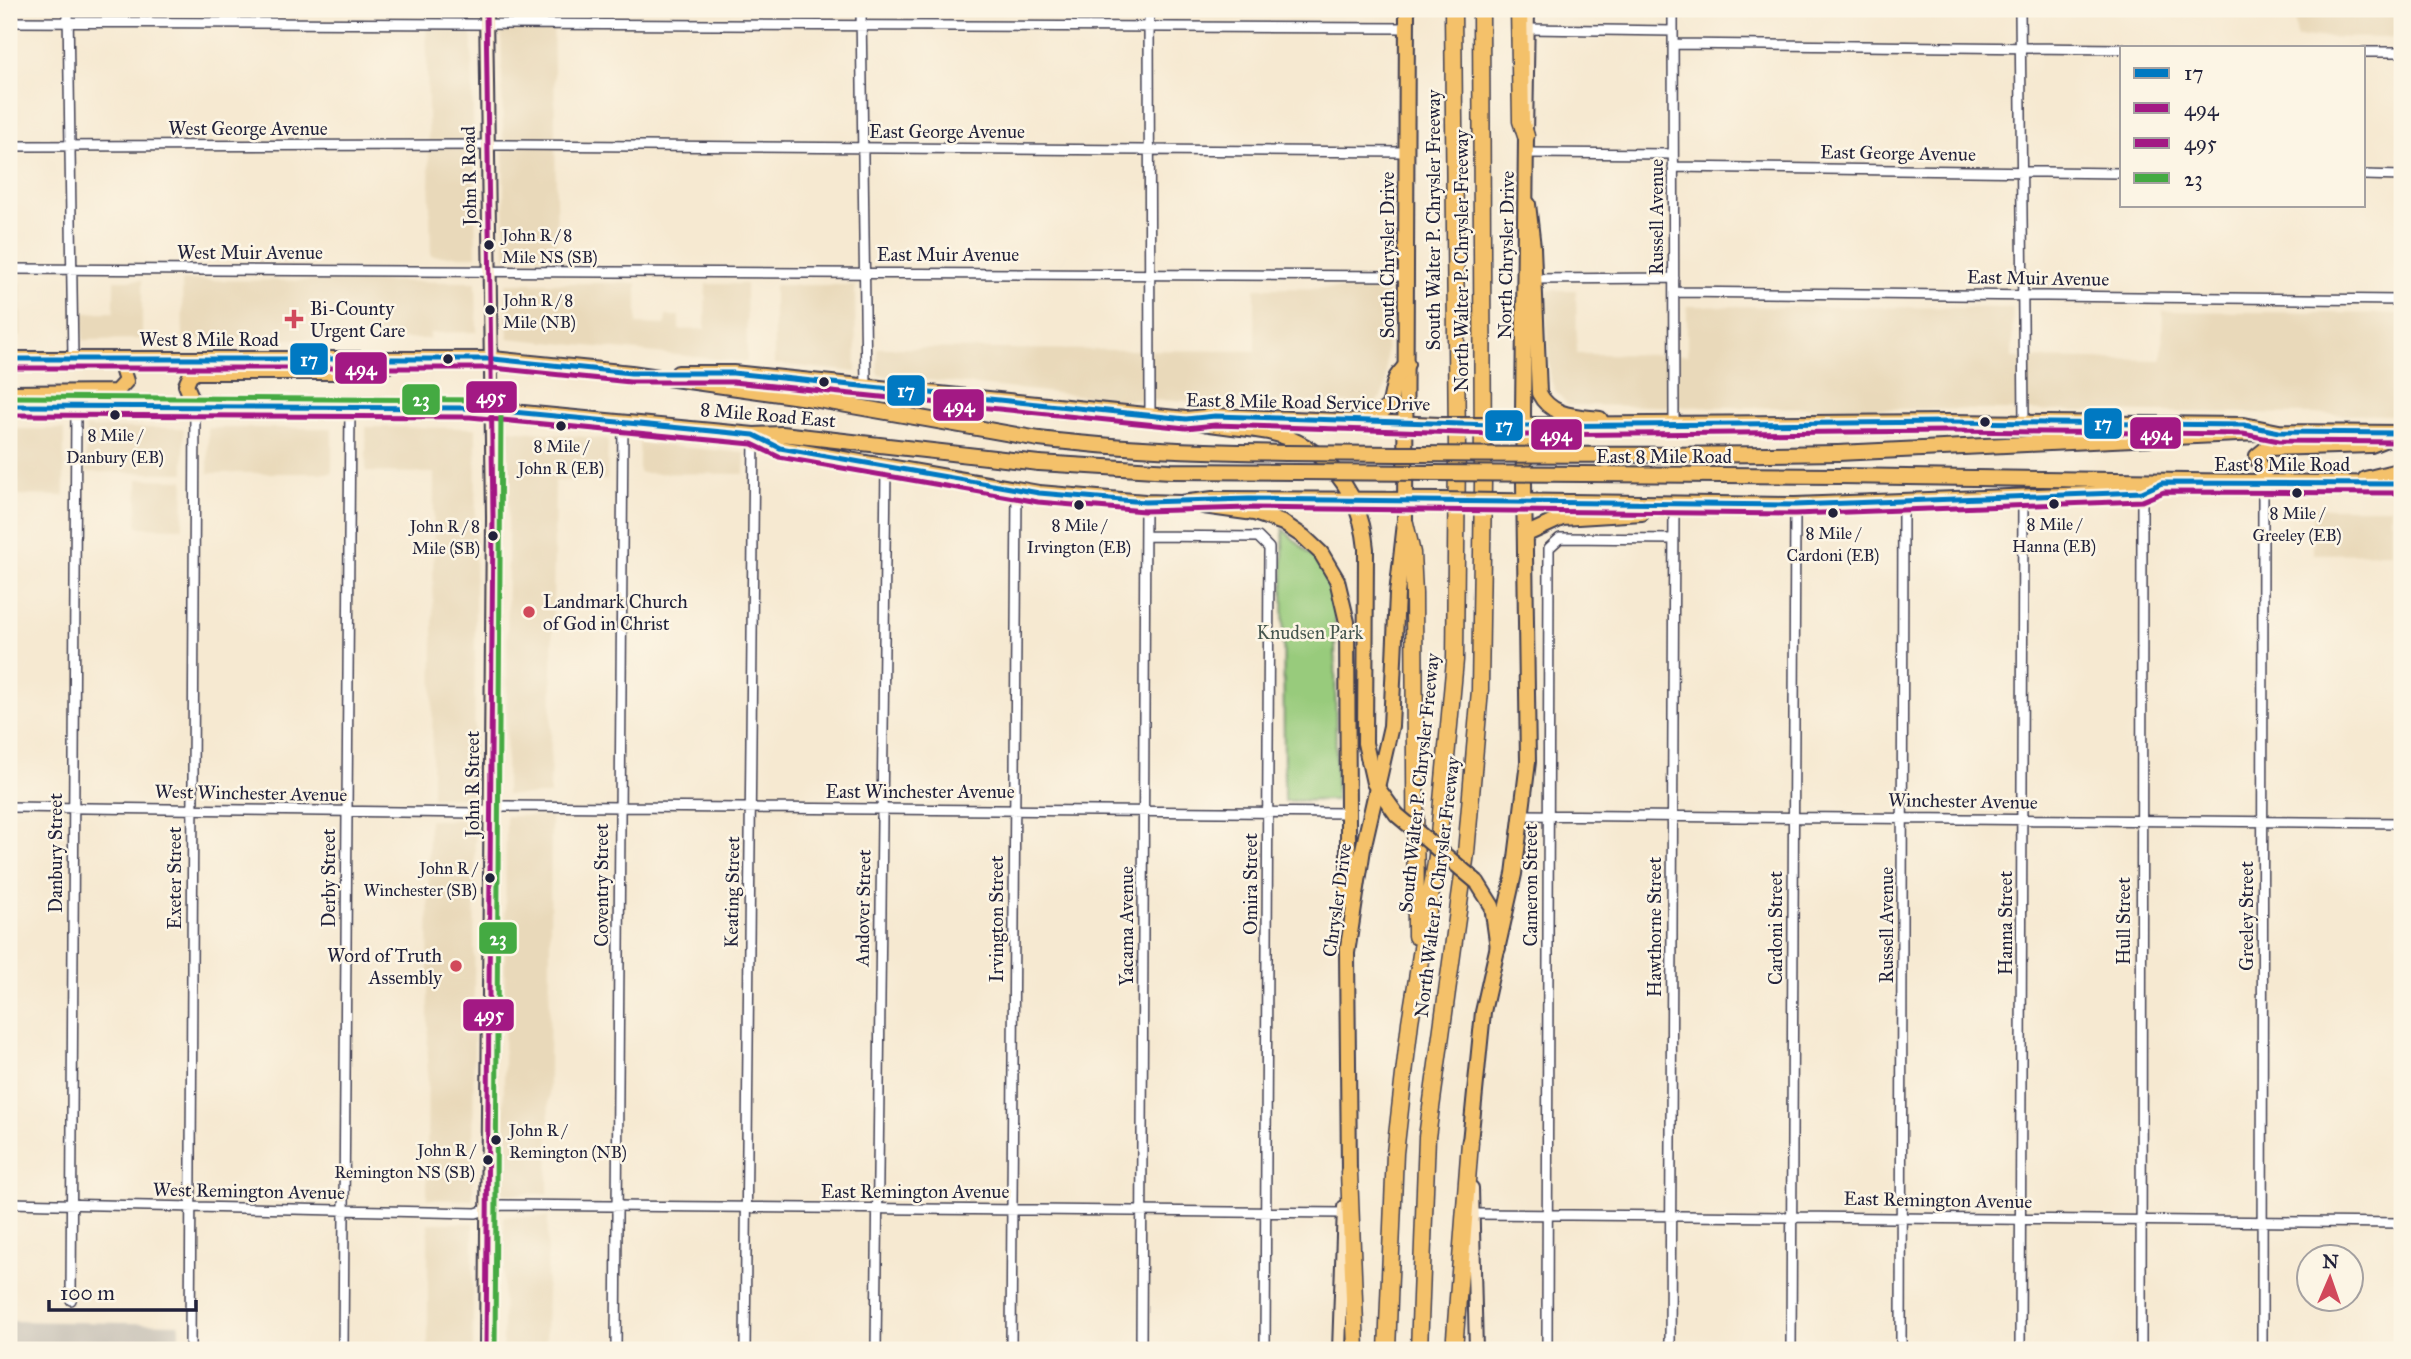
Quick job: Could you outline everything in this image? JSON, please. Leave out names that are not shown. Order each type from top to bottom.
[{"type":"highway","name":"South Walter P. Chrysler Freeway","points":[[1387,1350],[1395,1153],[1418,974],[1437,856],[1455,660],[1457,449],[1453,9]]},
{"type":"highway","name":"North Walter P. Chrysler Freeway","points":[[1419,1350],[1427,1137],[1466,853],[1477,738],[1483,588],[1481,9]]},
{"type":"highway","points":[[1519,9],[1521,121],[1527,145]]},
{"type":"highway","points":[[1405,523],[1412,553],[1415,618],[1418,974]]},
{"type":"highway","points":[[1454,1350],[1470,1142]]},
{"type":"highway","points":[[1349,1172],[1356,1350]]},
{"type":"main road","name":"John R Road","points":[[486,9],[493,385]]},
{"type":"main road","name":"South Chrysler Drive","points":[[1406,500],[1407,9]]},
{"type":"main road","name":"North Chrysler Drive","points":[[1525,502],[1523,426],[1530,284],[1528,9]]},
{"type":"main road","points":[[1530,284],[1537,384],[1542,399],[1560,414],[1639,426]]},
{"type":"main road","name":"West 8 Mile Road","points":[[9,359],[493,359]]},
{"type":"main road","points":[[9,393],[116,392],[126,382],[119,359]]},
{"type":"main road","points":[[195,406],[186,385],[190,376],[196,373],[367,372],[411,359]]},
{"type":"main road","name":"East 8 Mile Road","points":[[493,359],[631,373],[829,402],[1039,439],[1149,450],[1665,456],[1838,453],[2279,432],[2402,433]]},
{"type":"main road","points":[[1360,421],[1387,408],[1394,395],[1396,379],[1407,364]]},
{"type":"main road","name":"East 8 Mile Road Service Drive","points":[[631,373],[733,373],[1186,419],[1215,416],[1523,426],[2024,422],[2244,425],[2279,432]]},
{"type":"main road","name":"John R Street","points":[[486,1350],[493,385]]},
{"type":"main road","name":"8 Mile Road East","points":[[9,406],[350,406],[493,409],[754,435],[782,434],[1039,463]]},
{"type":"main road","points":[[1186,419],[1266,432],[1297,442],[1328,463],[1344,480],[1363,525],[1366,549],[1365,743],[1378,789],[1397,815],[1477,881],[1492,906],[1498,948]]},
{"type":"main road","points":[[2265,483],[2257,460],[2258,453],[2263,449],[2371,445],[2402,433]]},
{"type":"main road","points":[[754,435],[780,448],[1039,493],[1244,511],[1283,523],[1313,545],[1332,569],[1341,590],[1348,622],[1347,953]]},
{"type":"main road","name":"East 8 Mile Road","points":[[1039,463],[1171,471],[2127,478],[2162,483],[2402,484]]},
{"type":"main road","points":[[2354,483],[2402,470]]},
{"type":"main road","name":"East 8 Mile Road","points":[[1406,500],[1795,505],[2142,492],[2162,483]]},
{"type":"main road","points":[[1176,503],[1213,499],[1406,500]]},
{"type":"main road","name":"Chrysler Drive","points":[[1339,1350],[1344,1213],[1349,1172],[1347,953],[1363,849],[1391,726],[1397,594],[1406,500]]},
{"type":"main road","points":[[1475,1350],[1474,1214],[1470,1142],[1483,1012],[1524,815],[1528,762],[1525,502]]},
{"type":"main road","points":[[1525,535],[1562,518],[1655,512],[1674,505]]},
{"type":"street","points":[[68,9],[73,359]]},
{"type":"street","points":[[860,9],[866,385]]},
{"type":"street","points":[[1149,9],[1150,416]]},
{"type":"street","name":"Russell Avenue","points":[[1673,9],[1674,425]]},
{"type":"street","points":[[2020,9],[2024,422]]},
{"type":"street","points":[[9,22],[1407,28]]},
{"type":"street","points":[[1528,29],[1673,31]]},
{"type":"street","points":[[1673,44],[2120,49]]},
{"type":"street","points":[[2366,52],[2402,52]]},
{"type":"street","points":[[1527,145],[1673,154]]},
{"type":"street","name":"West George Avenue","points":[[9,146],[488,146]]},
{"type":"street","name":"East George Avenue","points":[[488,146],[1406,152]]},
{"type":"street","name":"East George Avenue","points":[[1673,167],[2120,173]]},
{"type":"street","points":[[2366,175],[2402,176]]},
{"type":"street","name":"West Muir Avenue","points":[[9,270],[491,269]]},
{"type":"street","name":"East Muir Avenue","points":[[491,269],[1406,276]]},
{"type":"street","points":[[1530,284],[1674,278]]},
{"type":"street","name":"East Muir Avenue","points":[[1674,292],[2402,300]]},
{"type":"street","name":"Danbury Street","points":[[71,1300],[76,406]]},
{"type":"street","name":"Exeter Street","points":[[190,1350],[195,406]]},
{"type":"street","name":"Derby Street","points":[[343,1350],[350,406]]},
{"type":"street","name":"Coventry Street","points":[[616,1350],[623,421]]},
{"type":"street","name":"Keating Street","points":[[745,1350],[754,435]]},
{"type":"street","name":"Andover Street","points":[[876,1350],[886,466]]},
{"type":"street","name":"Greeley Street","points":[[2262,1350],[2265,483]]},
{"type":"street","name":"Irvington Street","points":[[1011,1350],[1017,488]]},
{"type":"street","name":"Hull Street","points":[[2141,1350],[2142,492]]},
{"type":"street","name":"Hanna Street","points":[[2020,1350],[2023,495]]},
{"type":"street","name":"Russell Avenue","points":[[1901,1350],[1903,501]]},
{"type":"street","name":"Yacama Avenue","points":[[1141,1350],[1145,502]]},
{"type":"street","name":"Hawthorne Street","points":[[1670,1350],[1674,505]]},
{"type":"street","name":"Cardoni Street","points":[[1791,1350],[1795,505]]},
{"type":"street","name":"Omira Street","points":[[1145,536],[1258,537],[1268,544],[1265,1350]]},
{"type":"street","name":"Cameron Street","points":[[1547,1350],[1550,545],[1560,538],[1673,539]]},
{"type":"street","name":"East Winchester Avenue","points":[[492,809],[504,806],[1348,813]]},
{"type":"street","name":"West Winchester Avenue","points":[[9,807],[478,813],[492,809]]},
{"type":"street","name":"Winchester Avenue","points":[[1524,815],[2402,823]]},
{"type":"street","name":"West Remington Avenue","points":[[9,1203],[476,1213],[487,1210]]},
{"type":"street","name":"East Remington Avenue","points":[[487,1210],[502,1205],[1344,1213]]},
{"type":"street","name":"East Remington Avenue","points":[[1474,1214],[2402,1223]]},
{"type":"shaded area","points":[[426,9],[471,9],[476,256],[431,256]]},
{"type":"shaded area","points":[[501,9],[553,9],[557,256],[505,257]]},
{"type":"shaded area","points":[[2296,9],[2402,9],[2402,38],[2296,37]]},
{"type":"shaded area","points":[[114,280],[142,280],[142,339],[83,340],[83,313],[114,312]]},
{"type":"shaded area","points":[[182,280],[476,282],[477,332],[430,333],[429,339],[183,339]]},
{"type":"shaded area","points":[[9,283],[21,283],[21,336],[9,336]]},
{"type":"shaded area","points":[[506,283],[637,283],[637,324],[665,325],[666,316],[679,316],[679,330],[705,329],[706,284],[746,284],[747,362],[508,338]]},
{"type":"shaded area","points":[[774,285],[855,285],[856,372],[774,364]]},
{"type":"shaded area","points":[[1255,288],[1387,289],[1386,385],[1381,397],[1375,403],[1126,400],[878,375],[877,348],[1255,351]]},
{"type":"shaded area","points":[[1545,290],[1576,290],[1577,354],[1687,355],[1687,306],[2013,308],[2012,358],[2162,360],[2163,311],[2402,314],[2402,415],[1568,405],[1554,389],[1550,377]]},
{"type":"shaded area","points":[[366,427],[476,428],[474,798],[432,797],[434,473],[366,472]]},
{"type":"shaded area","points":[[86,428],[184,428],[184,473],[86,472]]},
{"type":"shaded area","points":[[208,428],[332,428],[332,473],[208,473]]},
{"type":"shaded area","points":[[9,429],[64,429],[64,496],[18,495],[18,481],[9,481]]},
{"type":"shaded area","points":[[509,430],[608,439],[607,480],[555,481],[550,795],[506,795]]},
{"type":"shaded area","points":[[639,443],[745,453],[744,474],[639,473]]},
{"type":"shaded area","points":[[138,479],[184,480],[183,528],[137,527]]},
{"type":"shaded area","points":[[2312,508],[2391,508],[2391,553],[2313,554]]},
{"type":"shaded area","points":[[506,816],[551,816],[548,1194],[503,1194]]},
{"type":"shaded area","points":[[429,820],[475,820],[473,1200],[427,1199]]},
{"type":"shaded area","points":[[504,1216],[548,1217],[546,1350],[503,1350]]},
{"type":"shaded area","points":[[428,1223],[473,1223],[473,1350],[428,1350]]},
{"type":"shaded area","points":[[9,1321],[179,1324],[179,1350],[9,1350]]},
{"type":"green space","name":"Knudsen Park","points":[[1283,529],[1319,563],[1335,600],[1336,800],[1284,801]]},
{"type":"transit line","name":"495","points":[[486,9],[493,517],[486,1350]]},
{"type":"transit line","name":"17","points":[[9,359],[493,359],[631,373],[733,373],[1186,419],[1215,416],[1523,426],[1947,422],[2244,425],[2279,432],[2402,433]]},
{"type":"transit line","name":"494","points":[[9,368],[493,368],[630,382],[733,382],[1186,428],[1215,425],[1523,435],[1947,431],[2243,434],[2279,441],[2402,442]]},
{"type":"transit line","name":"23","points":[[9,397],[493,400],[501,405],[495,1350]]},
{"type":"transit line","name":"17","points":[[9,406],[470,408],[754,435],[780,448],[1039,493],[1145,502],[1249,499],[1795,505],[2142,492],[2162,483],[2402,484]]},
{"type":"transit line","name":"494","points":[[9,415],[470,417],[752,444],[779,457],[1038,502],[1144,511],[1249,508],[1795,514],[2142,501],[2164,492],[2402,493]]},
{"type":"place","name":"John R / 8 Mile NS (SB)","points":[[489,245]]},
{"type":"place","name":"John R / 8 Mile (NB)","points":[[490,310]]},
{"type":"place","name":"Bi-County Urgent Care","points":[[294,319]]},
{"type":"place","name":"8 Mile / Danbury (EB)","points":[[115,415]]},
{"type":"place","name":"8 Mile / John R (EB)","points":[[561,426]]},
{"type":"place","name":"8 Mile / Greeley (EB)","points":[[2297,493]]},
{"type":"place","name":"8 Mile / Hanna (EB)","points":[[2054,504]]},
{"type":"place","name":"8 Mile / Irvington (EB)","points":[[1079,505]]},
{"type":"place","name":"8 Mile / Cardoni (EB)","points":[[1833,513]]},
{"type":"place","name":"John R / 8 Mile (SB)","points":[[493,536]]},
{"type":"place","name":"Landmark Church of God in Christ","points":[[529,612]]},
{"type":"place","name":"John R / Winchester (SB)","points":[[490,878]]},
{"type":"place","name":"Word of Truth Assembly","points":[[456,966]]},
{"type":"place","name":"John R / Remington (NB)","points":[[496,1140]]},
{"type":"place","name":"John R / Remington NS (SB)","points":[[488,1160]]}]
